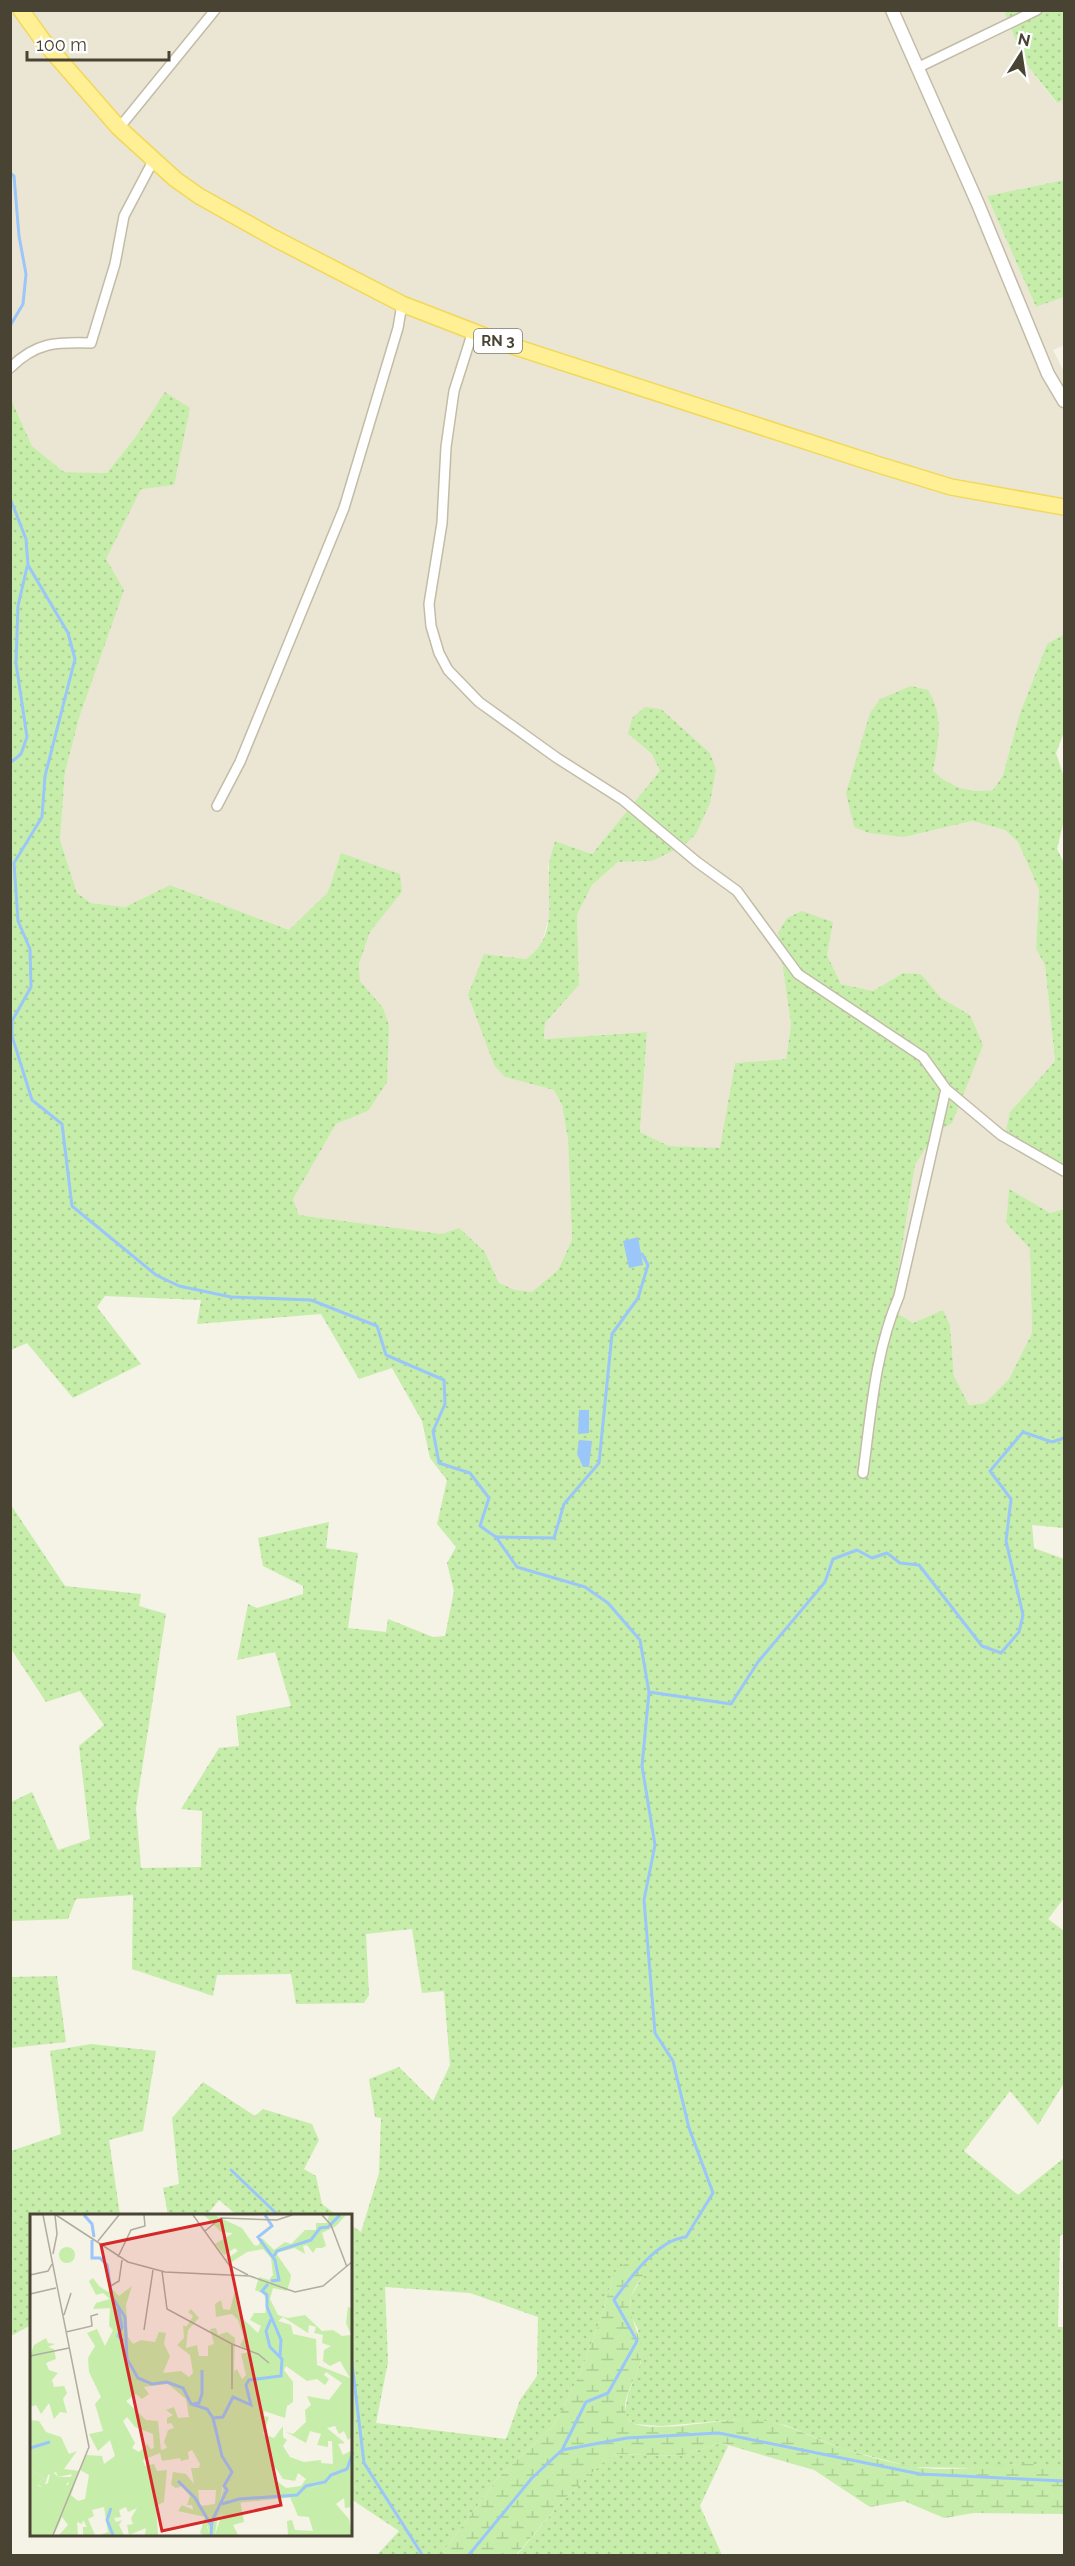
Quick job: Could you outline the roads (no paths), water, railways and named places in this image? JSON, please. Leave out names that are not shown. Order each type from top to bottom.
[{"type":"main road","name":"RN 3","points":[[21,10],[44,42],[119,129],[153,161],[199,196],[273,238],[402,304],[503,343],[951,487],[1065,507]]},
{"type":"street","points":[[119,129],[215,10]]},
{"type":"street","points":[[892,10],[978,204],[1048,374],[1065,401]]},
{"type":"street","points":[[916,68],[1037,10]]},
{"type":"street","points":[[10,368],[26,352],[35,349],[64,343],[91,343],[115,264],[124,216],[153,161]]},
{"type":"street","points":[[216,806],[240,762],[344,508],[398,328],[402,304]]},
{"type":"street","points":[[473,331],[454,391],[446,447],[442,523],[429,604],[431,626],[439,653],[448,670],[479,702],[557,758],[623,800],[697,862],[737,891],[798,974],[923,1057],[946,1089],[1001,1135],[1065,1171]]},
{"type":"street","points":[[863,1473],[876,1378],[889,1321],[899,1296],[946,1089]]},
{"type":"water","points":[[638,1237],[643,1265],[629,1268],[623,1241]]},
{"type":"water","points":[[579,1410],[589,1410],[589,1433],[578,1434]]},
{"type":"water","points":[[579,1440],[592,1441],[589,1467],[583,1467],[577,1454]]},
{"type":"waterway","points":[[10,173],[14,176],[19,236],[26,274],[23,304],[10,326]]},
{"type":"waterway","points":[[10,498],[26,539],[28,565],[68,633],[75,659],[45,776],[42,817],[14,863],[18,921],[30,949],[31,987],[12,1021],[12,1036],[32,1100],[62,1124],[72,1206],[156,1275],[179,1286],[231,1297],[311,1300],[377,1326],[386,1355],[444,1380],[445,1404],[433,1431],[439,1463],[470,1473],[489,1498],[480,1526],[496,1537],[517,1567],[585,1587],[608,1603],[640,1640],[649,1692]]},
{"type":"waterway","points":[[10,763],[21,754],[27,737],[16,663],[18,606],[27,567]]},
{"type":"waterway","points":[[497,1537],[554,1538],[564,1504],[599,1463],[612,1334],[638,1298],[648,1265],[642,1254]]},
{"type":"waterway","points":[[468,2556],[532,2478],[562,2450],[586,2402],[608,2393],[637,2341],[614,2300],[636,2271],[655,2252],[675,2240],[686,2237],[713,2193],[689,2128],[673,2061],[655,2033],[644,1900],[655,1845],[642,1766],[649,1692],[731,1704],[758,1662],[825,1582],[833,1559],[857,1550],[872,1558],[887,1553],[900,1563],[919,1565],[982,1646],[1001,1653],[1019,1632],[1023,1615],[1006,1541],[1011,1499],[990,1471],[1023,1432],[1052,1442],[1064,1438]]},
{"type":"waterway","points":[[231,2170],[277,2214]]},
{"type":"waterway","points":[[352,2363],[364,2463],[423,2556]]},
{"type":"waterway","points":[[562,2450],[627,2438],[719,2433],[920,2474],[1064,2481]]}]
